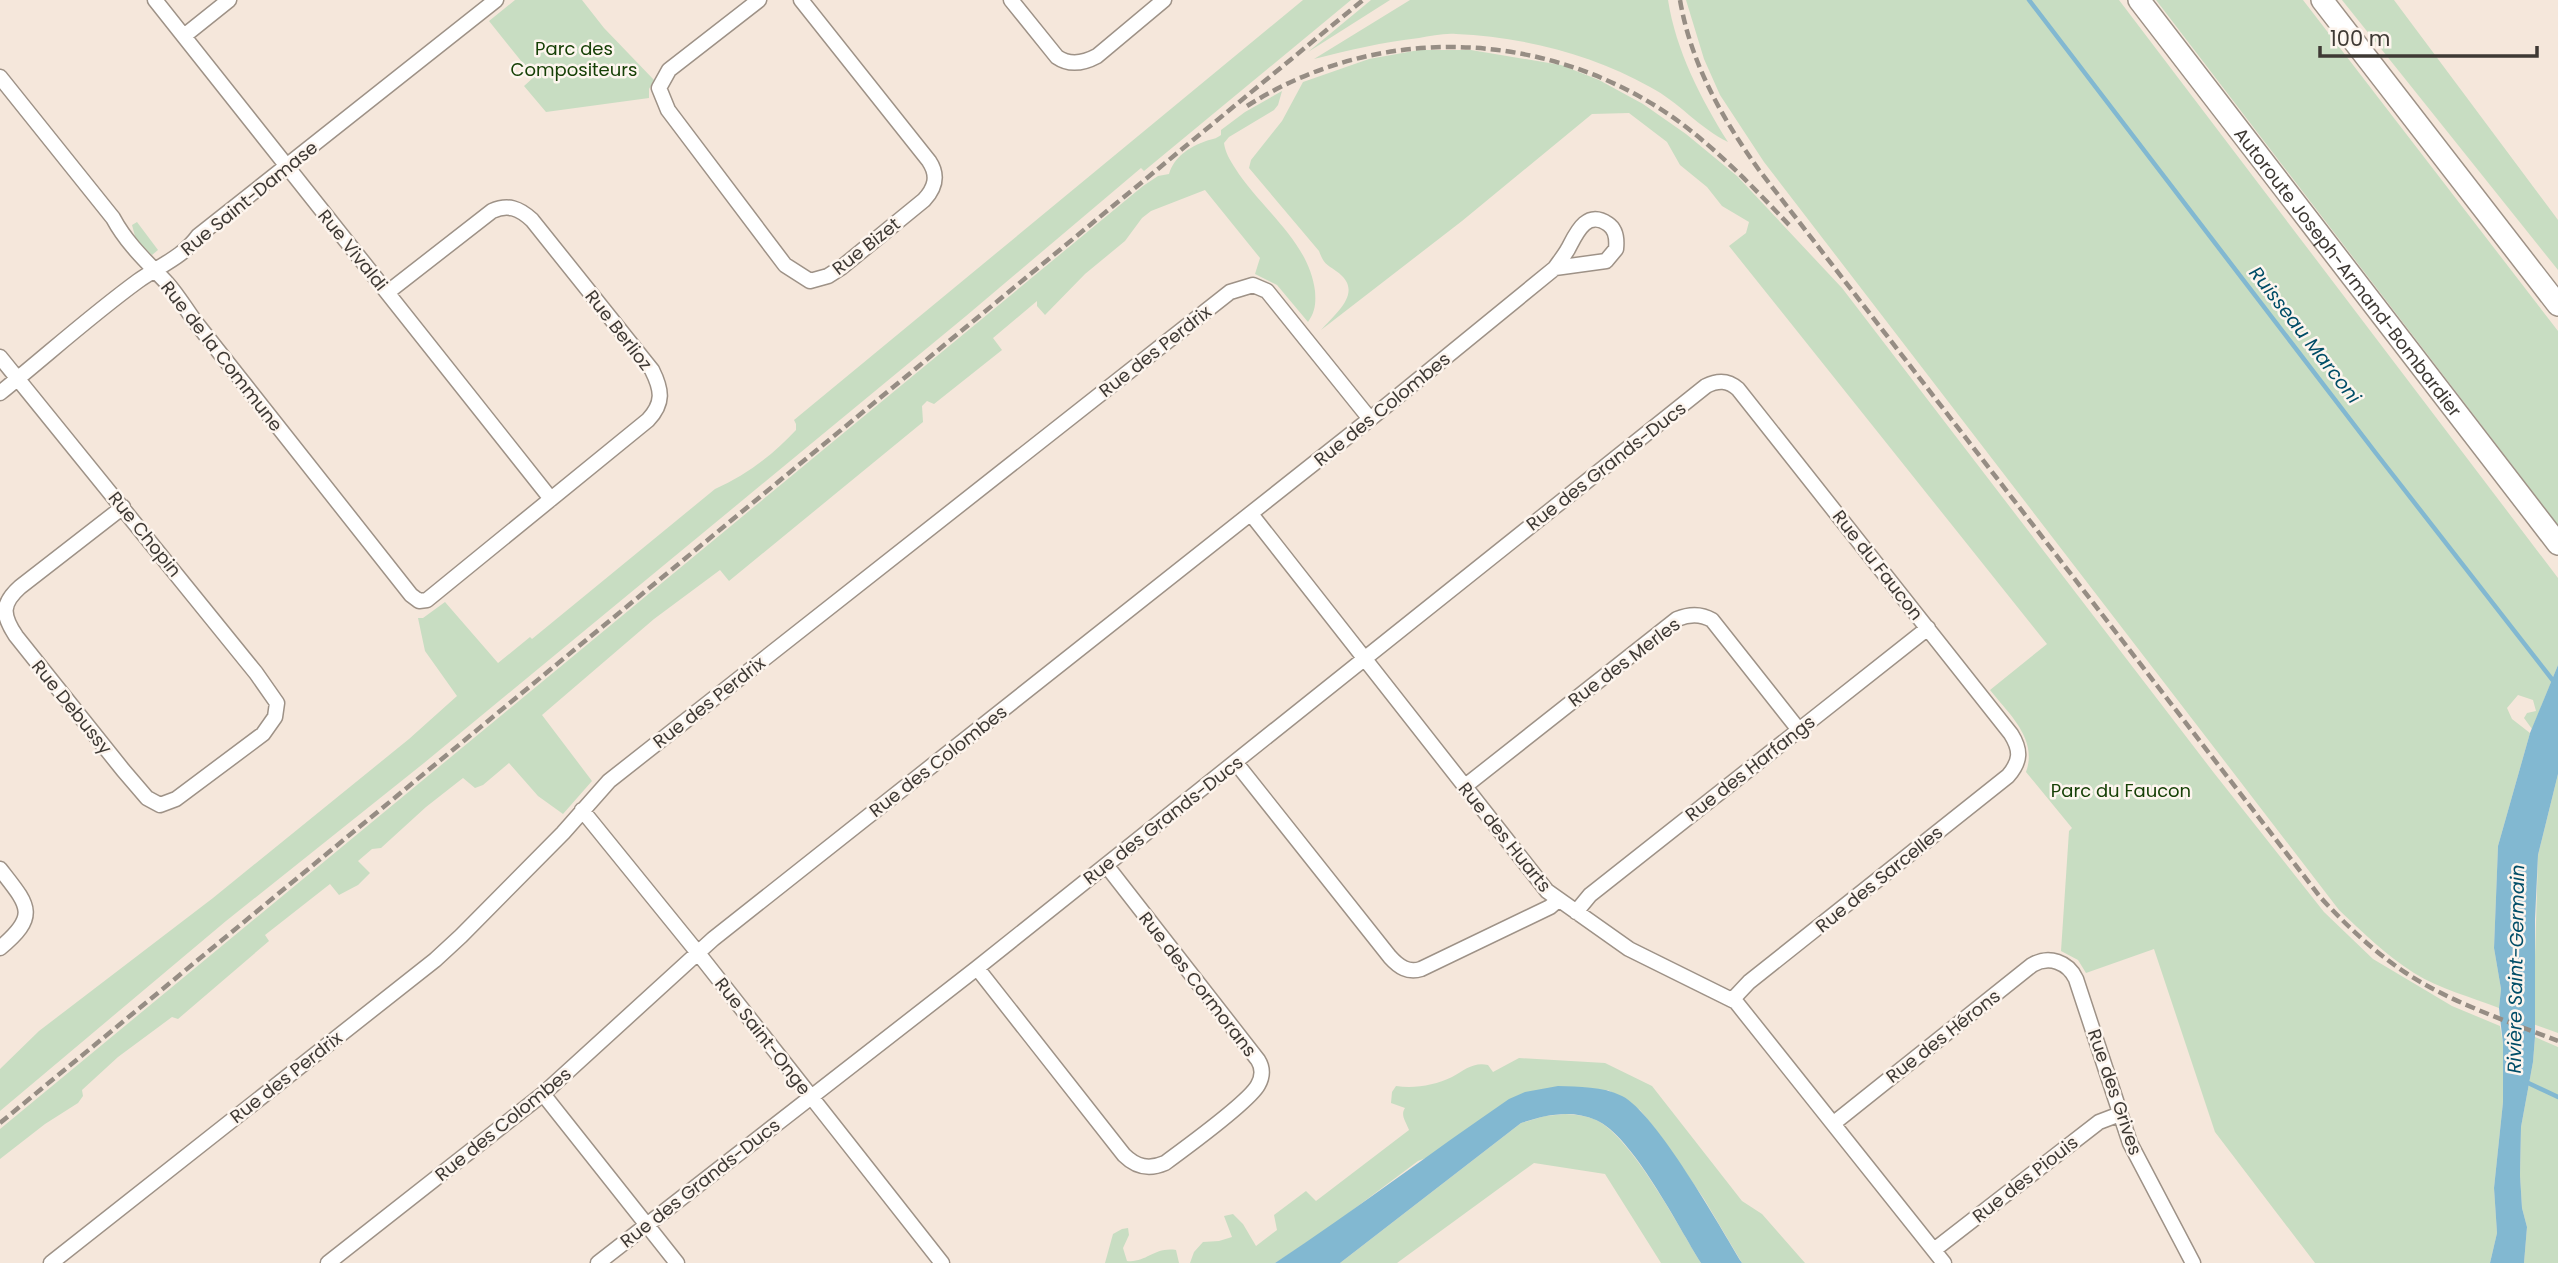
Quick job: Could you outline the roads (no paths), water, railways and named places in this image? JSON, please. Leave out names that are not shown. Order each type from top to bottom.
[{"type":"highway","name":"Autoroute Joseph-Armand-Bombardier","points":[[2139,0],[2558,544]]},
{"type":"highway","points":[[2322,0],[2558,305]]},
{"type":"street","name":"Rue Vivaldi","points":[[155,0],[551,499]]},
{"type":"street","points":[[184,36],[229,0]]},
{"type":"street","name":"Rue Saint-Damase","points":[[0,393],[139,280],[172,261],[198,236],[496,0]]},
{"type":"street","name":"Rue Bizet","points":[[759,0],[669,70],[659,88],[668,110],[785,265],[810,281],[828,276],[842,267],[924,200],[935,181],[933,167],[801,0]]},
{"type":"street","points":[[1011,0],[1057,57],[1063,62],[1075,63],[1086,62],[1097,56],[1164,0]]},
{"type":"street","name":"Rue de la Commune","points":[[0,78],[113,218],[121,234],[168,284],[411,595],[419,601]]},
{"type":"street","name":"Rue Berlioz","points":[[387,292],[492,211],[508,206],[517,208],[532,220],[652,370],[662,398],[654,414],[432,598],[419,601]]},
{"type":"street","name":"Rue des Colombes","points":[[328,1263],[543,1094],[724,930],[1251,514],[1555,268]]},
{"type":"street","name":"Rue des Perdrix","points":[[51,1263],[435,960],[609,781],[1230,292],[1253,285],[1273,296],[1370,419]]},
{"type":"street","name":"Rue Chopin","points":[[0,356],[262,680],[277,704],[275,717]]},
{"type":"street","name":"Rue des Grands-Ducs","points":[[598,1263],[1236,763],[1706,386],[1719,381],[1727,382]]},
{"type":"street","name":"Rue du Faucon","points":[[1727,382],[1738,389],[2011,734],[2017,743],[2019,755]]},
{"type":"street","name":"Rue Debussy","points":[[123,507],[10,596],[5,611],[16,636],[123,770],[153,803],[160,805],[176,799],[262,734],[275,717]]},
{"type":"street","name":"Rue des Huarts","points":[[1251,514],[1547,891],[1629,948],[1733,999],[1944,1263]]},
{"type":"street","name":"Rue des Merles","points":[[1464,787],[1677,619],[1688,615],[1700,615],[1712,621],[1798,730]]},
{"type":"street","name":"Rue des Harfangs","points":[[1576,912],[1590,895],[1928,628]]},
{"type":"street","name":"Rue des Sarcelles","points":[[1733,999],[1749,982],[2008,776],[2019,755]]},
{"type":"street","points":[[1236,763],[1390,957],[1402,968],[1415,971],[1421,969],[1550,907],[1558,900]]},
{"type":"street","name":"Rue Saint-Onge","points":[[582,810],[942,1263]]},
{"type":"street","name":"Rue des Cormorans","points":[[977,968],[1133,1163],[1149,1168],[1165,1163],[1241,1103],[1258,1086],[1261,1065],[1106,865]]},
{"type":"street","points":[[0,869],[22,899],[26,911],[25,922],[14,937],[0,947]]},
{"type":"street","name":"Rue des Hérons","points":[[1834,1123],[2032,965],[2044,960],[2057,961]]},
{"type":"street","name":"Rue des Grives","points":[[2057,961],[2068,967],[2076,979],[2130,1143],[2193,1263]]},
{"type":"street","points":[[543,1094],[677,1263]]},
{"type":"street","name":"Rue des Piouis","points":[[1934,1250],[2099,1122],[2120,1114]]},
{"type":"water","name":"Rivière Saint-Germain","points":[[2558,665],[2558,774],[2538,855],[2535,1037],[2521,1127],[2520,1175],[2522,1208],[2527,1227],[2524,1263],[2490,1263],[2497,1233],[2494,1188],[2503,1102],[2503,1044],[2499,1008],[2501,989],[2494,948],[2498,846],[2530,733]]},
{"type":"water","points":[[1558,1086],[1607,1090],[1622,1096],[1636,1107],[1652,1124],[1686,1172],[1742,1263],[1701,1263],[1654,1184],[1624,1144],[1610,1129],[1596,1120],[1568,1114],[1521,1123],[1340,1263],[1275,1263],[1509,1099],[1525,1092]]},
{"type":"waterway","name":"Ruisseau Marconi","points":[[2029,0],[2558,687]]},
{"type":"waterway","name":"Rivière Saint-Germain","points":[[2524,1081],[2558,1097]]},
{"type":"railway","points":[[0,1123],[1363,0]]},
{"type":"railway","points":[[1680,0],[1692,46],[1710,90],[1759,170],[2321,898],[2372,947],[2424,984],[2480,1011],[2558,1041]]},
{"type":"railway","points":[[1247,106],[1296,80],[1347,61],[1399,50],[1453,47],[1506,51],[1559,63],[1610,82],[1659,108],[1695,134],[1729,164],[1792,228]]},
{"type":"park label","name":"Parc des Compositeurs","points":[[574,58]]},
{"type":"park label","name":"Parc du Faucon","points":[[2121,790]]}]
